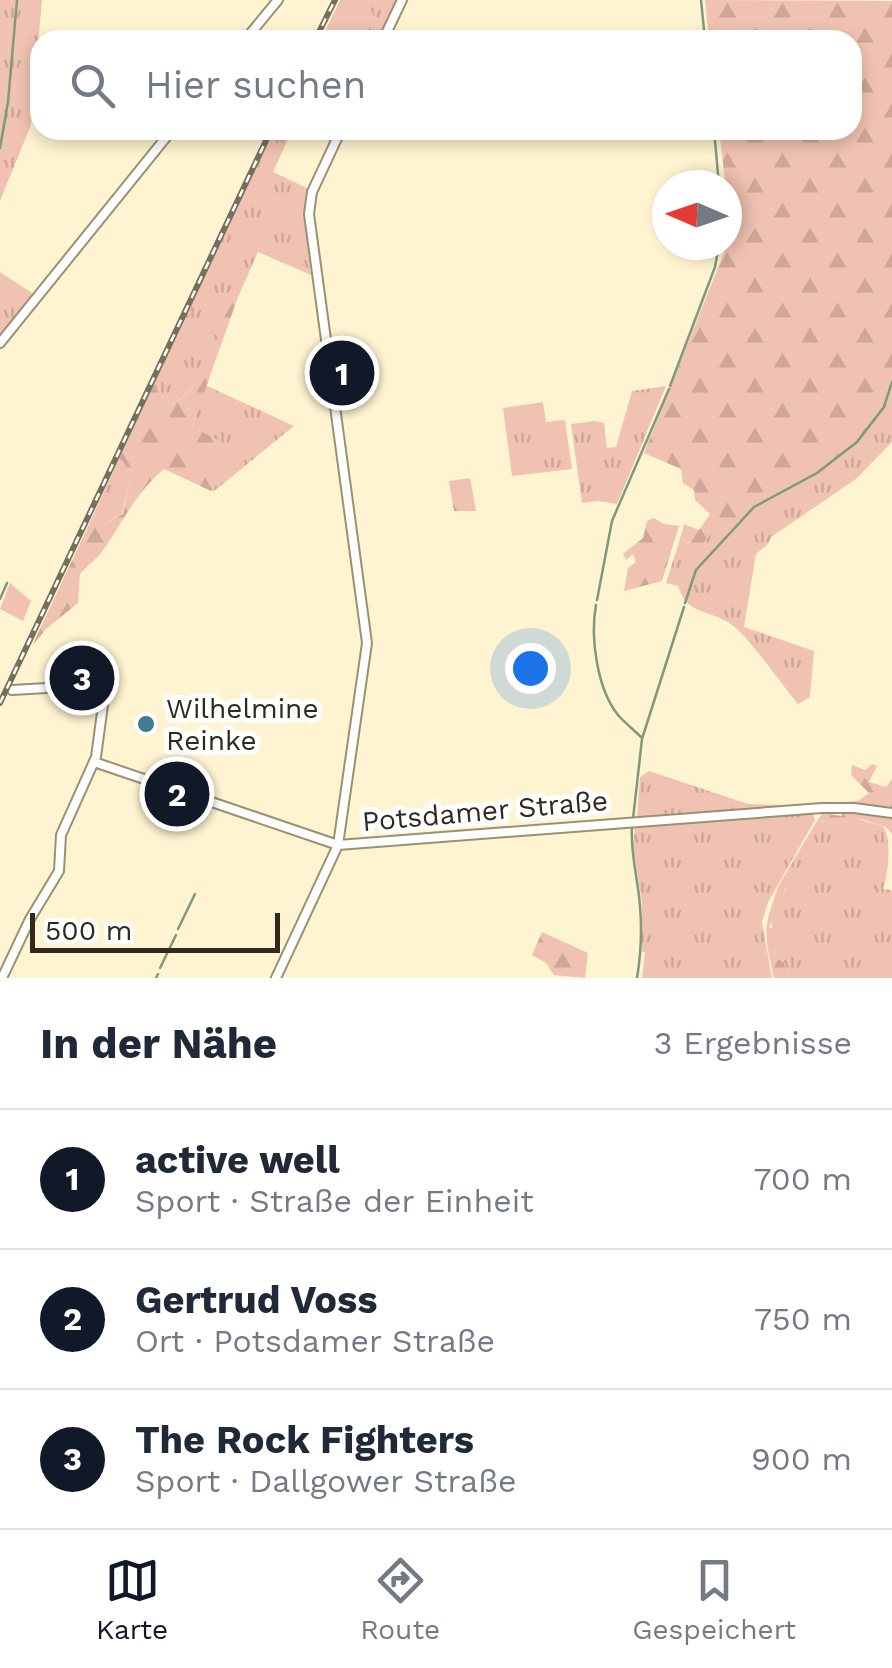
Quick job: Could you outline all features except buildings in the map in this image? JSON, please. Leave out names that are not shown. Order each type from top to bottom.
[{"type":"street","points":[[253,30],[278,0]]},
{"type":"street","points":[[388,30],[402,0]]},
{"type":"street","points":[[0,343],[164,140]]},
{"type":"street","points":[[276,978],[338,845],[367,642],[309,214],[312,192],[336,140]]},
{"type":"street","points":[[2,978],[30,919],[59,871],[64,828],[94,762],[102,688],[12,690]]},
{"type":"street","name":"Potsdamer Straße","points":[[94,762],[338,845],[804,810],[854,808],[892,813]]},
{"type":"green space","points":[[0,0],[42,0],[39,30],[30,30],[30,127],[0,201]]},
{"type":"green space","points":[[340,0],[397,0],[384,30],[375,30],[377,23],[364,30],[326,30]]},
{"type":"green space","points":[[705,0],[892,1],[892,387],[887,404],[851,449],[816,473],[758,503],[729,532],[720,524],[700,546],[680,539],[684,524],[699,530],[710,514],[695,500],[694,490],[683,483],[681,469],[644,453],[721,260],[742,260],[742,170],[724,170],[720,140],[862,140],[862,30],[708,30]]},
{"type":"green space","points":[[370,8],[377,23],[375,30],[349,30],[355,13]]},
{"type":"green space","points":[[269,140],[287,140],[273,172],[309,189],[304,208],[311,275],[258,252],[238,297],[231,296],[210,358],[193,386],[169,405],[153,384]]},
{"type":"green space","points":[[0,272],[35,295],[0,334]]},
{"type":"green space","points":[[231,295],[238,297],[192,427],[230,446],[219,479],[211,491],[164,469],[137,498],[102,552],[80,574],[78,603],[32,646],[91,520],[102,526],[123,514],[129,484],[135,475],[119,458],[153,384],[169,405],[193,386],[210,358]]},
{"type":"green space","points":[[205,385],[294,426],[213,492],[229,446],[192,428]]},
{"type":"green space","points":[[666,386],[617,504],[582,503],[571,424],[604,423],[607,448],[616,447],[632,391]]},
{"type":"green space","points":[[892,387],[892,442],[856,479],[771,537],[756,554],[744,627],[814,651],[810,697],[798,704],[739,631],[693,607],[678,586],[666,583],[680,539],[690,543],[720,524],[729,532],[758,503],[816,473],[851,449],[887,404]]},
{"type":"green space","points":[[543,402],[546,422],[565,420],[572,469],[512,476],[503,408]]},
{"type":"green space","points":[[119,458],[135,475],[122,514],[102,526],[91,520]]},
{"type":"green space","points":[[470,478],[476,511],[454,511],[449,481]]},
{"type":"green space","points":[[654,518],[679,526],[662,581],[624,591],[628,568],[636,562],[633,554],[626,560],[623,554],[643,538],[647,521]]},
{"type":"green space","points":[[10,583],[31,601],[23,621],[0,609]]},
{"type":"green space","points":[[872,764],[877,766],[869,782],[886,787],[892,779],[892,810],[844,805],[869,793],[851,775],[852,765],[865,770]]},
{"type":"green space","points":[[649,771],[748,804],[779,805],[779,809],[637,819],[640,777]]},
{"type":"green space","points":[[841,811],[892,815],[892,834],[886,827],[858,818],[839,823],[817,821],[822,813],[842,816]]},
{"type":"green space","points":[[812,812],[815,820],[768,902],[762,922],[772,978],[642,978],[645,952],[633,847],[635,824]]},
{"type":"green space","points":[[858,818],[882,826],[887,837],[888,864],[883,889],[892,890],[892,978],[789,978],[784,963],[775,956],[771,918],[786,888],[779,885],[817,821],[839,823]]},
{"type":"green space","points":[[779,885],[786,887],[769,927],[782,933],[782,944],[774,947],[775,956],[784,963],[789,978],[774,978],[767,940],[767,922]]},
{"type":"green space","points":[[542,932],[588,953],[585,978],[554,975],[546,963],[532,955]]},
{"type":"waterway","points":[[0,148],[17,0]]},
{"type":"waterway","points":[[701,0],[704,30]]},
{"type":"waterway","points":[[715,140],[718,170]]},
{"type":"waterway","points":[[670,386],[716,260]]},
{"type":"waterway","points":[[685,603],[696,570],[754,507],[817,473],[857,442],[884,407],[892,382]]},
{"type":"waterway","points":[[597,600],[612,521],[669,389]]},
{"type":"waterway","points":[[0,599],[7,583]]},
{"type":"waterway","points":[[596,605],[595,647],[600,677],[618,715],[641,737]]},
{"type":"waterway","points":[[633,819],[642,739],[684,607]]},
{"type":"waterway","points":[[632,826],[641,924],[637,978]]},
{"type":"waterway","points":[[178,929],[195,894]]},
{"type":"waterway","points":[[160,968],[176,935]]},
{"type":"waterway","points":[[156,978],[158,974]]},
{"type":"railway","points":[[320,30],[335,0]]},
{"type":"railway","points":[[0,703],[266,140]]},
{"type":"place","name":"active well","points":[[342,373]]},
{"type":"place","name":"The Rock Fighters","points":[[82,678]]},
{"type":"place","name":"Wilhelmine Reinke","points":[[146,724]]},
{"type":"place","name":"Gertrud Voss","points":[[177,794]]}]
